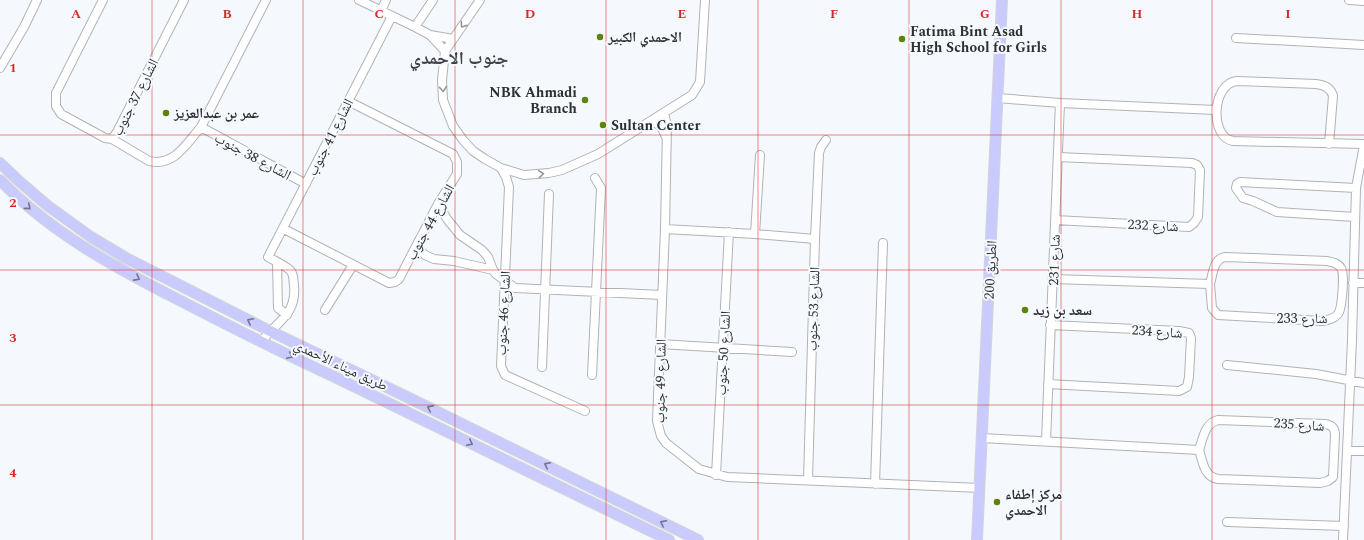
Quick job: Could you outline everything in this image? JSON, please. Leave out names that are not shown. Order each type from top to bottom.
[{"type":"main road","name":"الطريق 200","points":[[977,540],[1002,0]]},
{"type":"main road","name":"طريق ميناء الأحمدي","points":[[0,163],[48,206],[91,237],[126,258],[270,331],[698,540]]},
{"type":"main road","name":"طريق ميناء الأحمدي","points":[[0,180],[15,196],[38,215],[94,254],[135,278],[261,342],[400,408],[669,540]]},
{"type":"street","points":[[0,68],[24,27],[37,0]]},
{"type":"street","points":[[104,0],[56,93],[56,106],[60,114],[105,138],[112,139]]},
{"type":"street","name":"الشارع 37 جنوب","points":[[184,0],[117,132],[112,139],[149,161],[160,163],[177,155],[201,128]]},
{"type":"street","name":"الشارع 38 جنوب","points":[[266,0],[201,128],[306,184]]},
{"type":"street","points":[[359,0],[430,35],[445,51]]},
{"type":"street","points":[[381,11],[386,0]]},
{"type":"street","points":[[416,27],[434,0]]},
{"type":"street","points":[[480,0],[445,51],[442,80],[444,100],[453,126],[473,151],[501,168],[524,175],[549,173],[575,165],[598,154],[689,98],[695,92],[700,82],[705,0]]},
{"type":"street","points":[[1350,0],[1364,1]]},
{"type":"street","name":"الشارع 41 جنوب","points":[[277,262],[268,257],[284,229],[392,16]]},
{"type":"street","points":[[430,35],[453,39]]},
{"type":"street","points":[[1236,38],[1364,45]]},
{"type":"street","points":[[1329,144],[1333,96],[1331,91],[1323,85],[1234,81],[1226,85],[1223,89],[1216,110],[1221,133],[1229,140],[1329,144],[1364,145],[1363,160],[1356,188],[1343,540]]},
{"type":"street","points":[[998,98],[1060,103],[1216,110]]},
{"type":"street","name":"الشارع 44 جنوب","points":[[284,229],[389,283],[395,282],[399,279],[438,204],[457,174],[457,162],[453,154],[348,101]]},
{"type":"street","name":"شارع 231","points":[[1046,441],[1060,103]]},
{"type":"street","points":[[658,117],[666,138]]},
{"type":"street","name":"الشارع 49 جنوب","points":[[658,117],[667,126],[665,229],[657,421],[661,436],[666,443],[699,468],[727,478],[808,480],[980,488]]},
{"type":"street","name":"الشارع 53 جنوب","points":[[808,480],[819,153],[821,146],[826,140]]},
{"type":"street","points":[[755,234],[760,155]]},
{"type":"street","name":"شارع 232","points":[[1055,220],[1189,227],[1198,217],[1200,170],[1197,165],[1192,163],[1058,157]]},
{"type":"street","name":"الشارع 46 جنوب","points":[[501,168],[509,187],[501,366],[505,375],[585,411]]},
{"type":"street","points":[[509,187],[524,175]]},
{"type":"street","points":[[592,375],[602,188],[595,178]]},
{"type":"street","points":[[1355,217],[1277,212],[1243,198],[1236,188],[1237,184],[1240,182],[1356,188]]},
{"type":"street","points":[[542,366],[549,194]]},
{"type":"street","points":[[438,204],[447,219],[460,235],[482,250],[488,257],[493,270]]},
{"type":"street","points":[[665,229],[729,232],[815,239]]},
{"type":"street","name":"الشارع 50 جنوب","points":[[716,474],[729,232]]},
{"type":"street","points":[[874,484],[883,243]]},
{"type":"street","points":[[416,247],[425,255],[434,259],[454,261],[493,270],[515,288],[662,295]]},
{"type":"street","name":"شارع 233","points":[[1223,257],[1327,261],[1336,264],[1342,269],[1341,309],[1337,315],[1327,320],[1218,314],[1212,308],[1210,284],[1216,262],[1218,259],[1223,257]]},
{"type":"street","points":[[277,262],[278,308],[287,315]]},
{"type":"street","points":[[261,342],[287,315],[294,303],[295,296],[293,274],[277,262]]},
{"type":"street","points":[[325,310],[353,265]]},
{"type":"street","points":[[1342,269],[1353,271]]},
{"type":"street","points":[[1053,279],[1210,284]]},
{"type":"street","points":[[1353,282],[1364,283]]},
{"type":"street","name":"شارع 234","points":[[1048,384],[1179,391],[1187,387],[1191,338],[1189,333],[1179,331],[1050,325]]},
{"type":"street","points":[[660,344],[792,352]]},
{"type":"street","points":[[1227,365],[1316,374],[1364,383]]},
{"type":"street","name":"شارع 235","points":[[1198,450],[1209,424],[1218,420],[1325,424],[1331,426],[1335,431],[1334,474],[1330,480]]},
{"type":"street","points":[[1335,431],[1341,429],[1348,430]]},
{"type":"street","points":[[982,438],[1198,450],[1206,472],[1215,479],[1320,483],[1330,480],[1346,482]]},
{"type":"street","points":[[1347,451],[1364,451]]},
{"type":"street","points":[[1226,522],[1344,526]]},
{"type":"place","name":"الاحمدي الكبير","points":[[600,37]]},
{"type":"place","name":"Fatima Bint Asad High School for Girls","points":[[902,39]]},
{"type":"place","name":"NBK Ahmadi Branch","points":[[585,100]]},
{"type":"place","name":"عمر بن عبدالعزيز","points":[[166,113]]},
{"type":"place","name":"Sultan Center","points":[[603,125]]},
{"type":"place","name":"سعد بن زيد","points":[[1025,310]]},
{"type":"place","name":"مركز إطفاء الاحمدي","points":[[997,502]]},
{"type":"district","name":"جنوب الاحمدي","points":[[459,58]]}]
